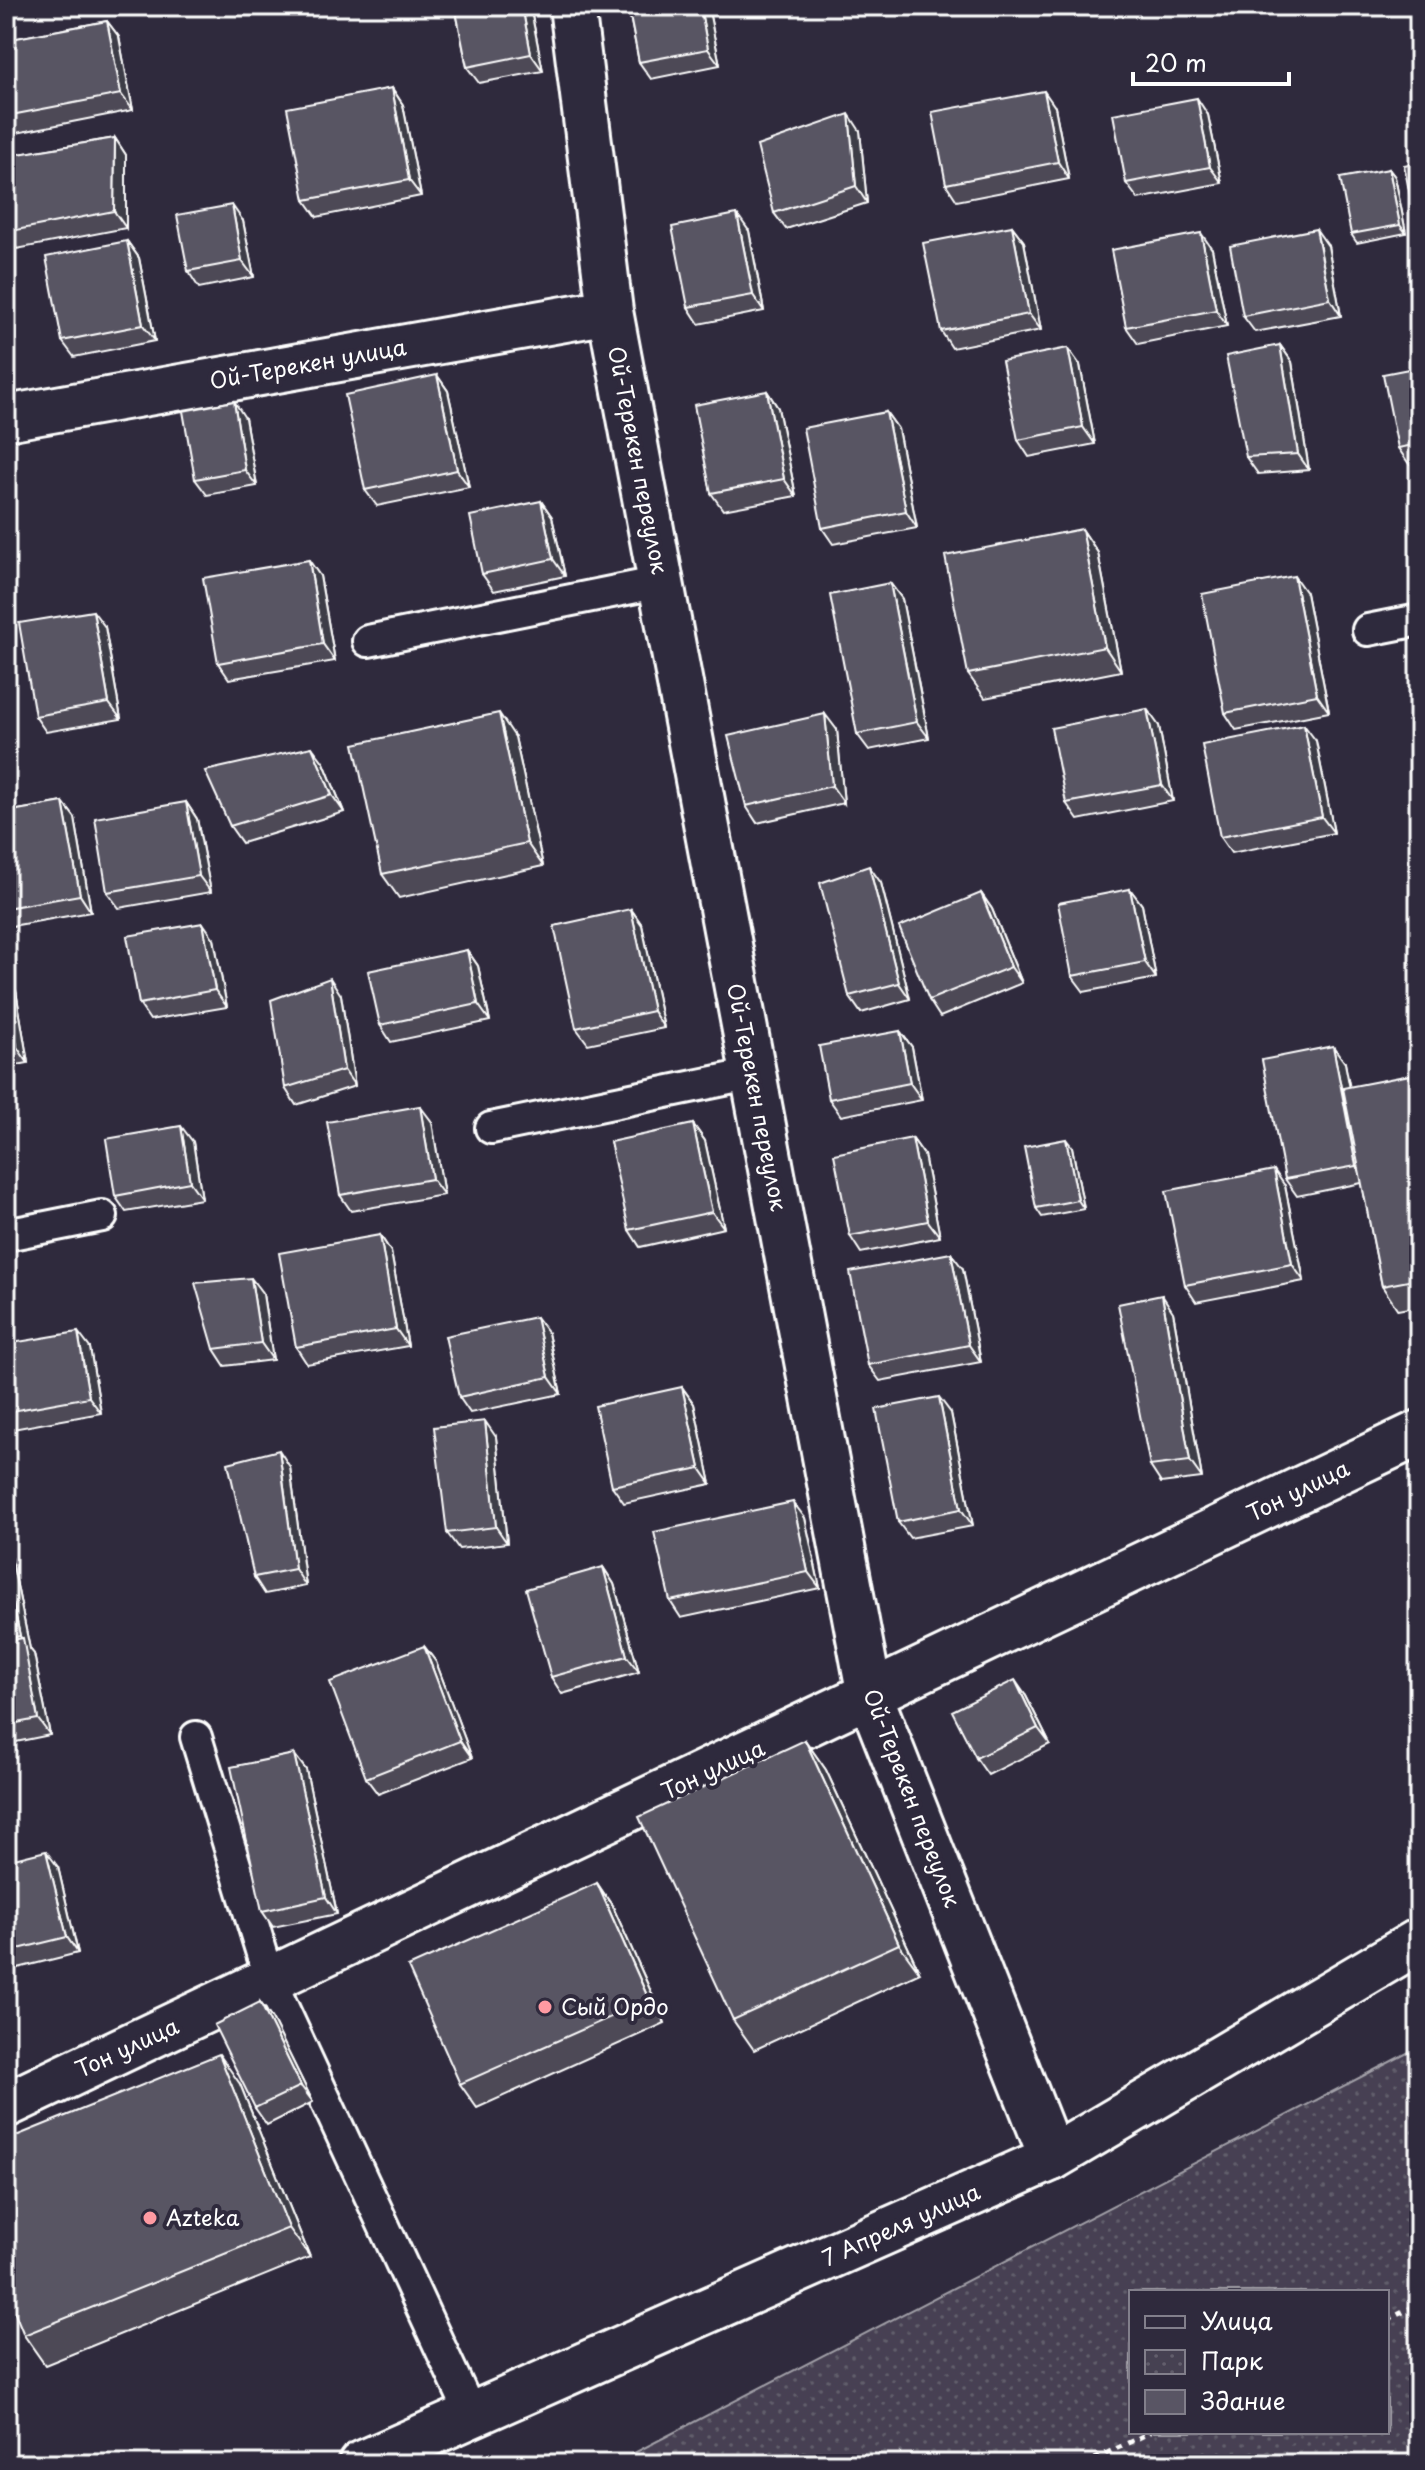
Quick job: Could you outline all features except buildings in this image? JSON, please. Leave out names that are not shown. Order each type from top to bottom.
[{"type":"street","name":"Ой-Терекен переулок","points":[[572,6],[610,311],[870,1696],[1052,2158]]},
{"type":"street","name":"Ой-Терекен улица","points":[[6,418],[610,311]]},
{"type":"street","name":"Тон улица","points":[[6,2105],[1419,1433]]},
{"type":"street","name":"7 Апреля улица","points":[[361,2464],[1052,2158],[1419,1941]]},
{"type":"lane","points":[[368,641],[661,582]]},
{"type":"lane","points":[[1368,630],[1419,620]]},
{"type":"lane","points":[[491,1128],[753,1074]]},
{"type":"lane","points":[[6,1235],[102,1216]]},
{"type":"lane","points":[[196,1737],[270,1980],[471,2414]]},
{"type":"path","points":[[1389,2319],[1419,2304]]},
{"type":"path","points":[[1084,2464],[1147,2434]]},
{"type":"green space","points":[[1419,2047],[1419,2464],[613,2464]]},
{"type":"place","name":"Сый Ордо","points":[[545,2007]]},
{"type":"place","name":"Azteka","points":[[150,2218]]}]
